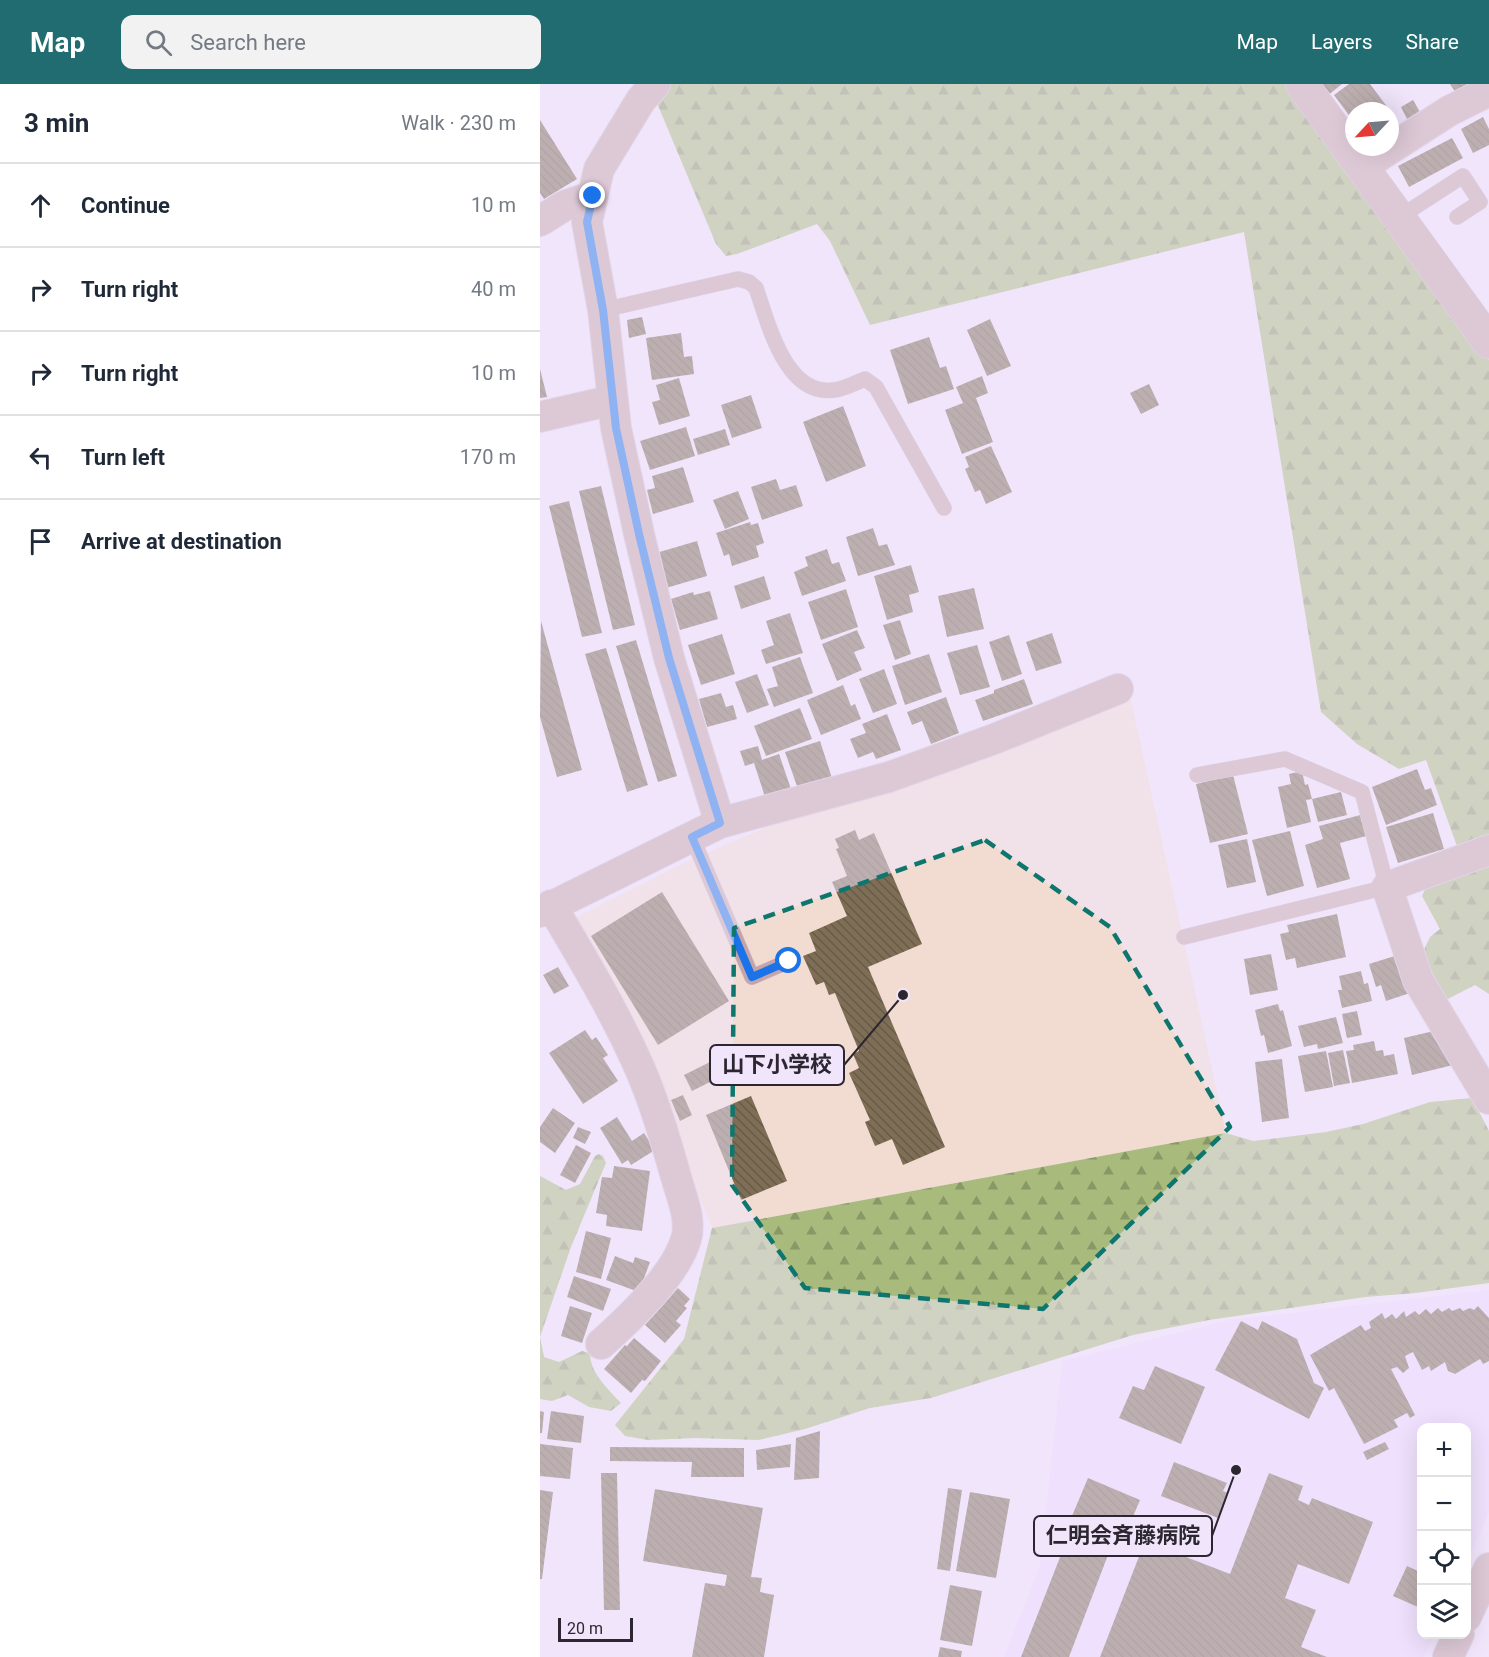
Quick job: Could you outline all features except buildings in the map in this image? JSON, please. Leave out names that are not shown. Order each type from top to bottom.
[{"type":"street","points":[[655,84],[641,100],[598,169],[587,222],[603,310],[616,428],[639,534],[669,658],[720,823]]},
{"type":"street","points":[[1302,84],[1489,342]]},
{"type":"street","points":[[1362,167],[1449,111],[1489,91]]},
{"type":"street","points":[[540,221],[564,206],[593,196]]},
{"type":"street","points":[[540,417],[613,400]]},
{"type":"street","points":[[601,1344],[627,1321],[679,1257],[687,1237],[686,1213],[664,1137],[641,1070],[596,980],[546,908],[720,823],[889,777],[994,739],[1118,689]]},
{"type":"street","points":[[1489,850],[1387,887],[1418,980],[1489,1099]]},
{"type":"street","points":[[1471,1608],[1489,1568]]},
{"type":"street","points":[[1448,1657],[1457,1639]]},
{"type":"lane","points":[[1398,218],[1463,176],[1480,202],[1457,217]]},
{"type":"lane","points":[[603,310],[738,279],[749,282],[756,288],[783,358],[802,382],[820,390],[835,390],[865,379],[876,387],[944,508]]},
{"type":"lane","points":[[1184,937],[1387,887],[1362,792],[1285,759],[1197,775]]},
{"type":"lane","points":[[692,837],[752,977],[789,961]]},
{"type":"highlighted area","points":[[985,840],[1110,927],[1230,1127],[1043,1309],[805,1288],[732,1185],[734,928]]},
{"type":"shaded area","points":[[1130,696],[1226,1133],[712,1228],[648,1072],[573,919],[686,862],[792,816],[863,799],[981,761],[1088,707]]},
{"type":"shaded area","points":[[1489,1290],[1489,1512],[1471,1553],[1471,1423],[1417,1423],[1417,1639],[1432,1639],[1424,1657],[1004,1657],[1040,1565],[1062,1361],[1230,1320]]},
{"type":"green space","points":[[664,84],[1290,84],[1489,360],[1489,836],[1458,849],[1426,760],[1399,769],[1357,744],[1321,712],[1244,232],[870,325],[830,241],[817,224],[726,256],[716,244],[654,96]]},
{"type":"green space","points":[[1489,857],[1489,994],[1475,985],[1438,1004],[1422,954],[1430,937],[1440,929],[1422,896],[1427,885]]},
{"type":"green space","points":[[1472,1098],[1489,1131],[1489,1283],[1365,1297],[1209,1320],[1133,1335],[931,1398],[870,1408],[805,1429],[759,1440],[696,1438],[648,1440],[625,1436],[615,1425],[684,1339],[712,1228],[1226,1133],[1253,1141],[1326,1132],[1363,1124],[1430,1102]]},
{"type":"green space","points":[[599,1154],[603,1156],[606,1163],[571,1247],[540,1337],[540,1176],[566,1190],[580,1184],[595,1156]]},
{"type":"green space","points":[[540,1337],[544,1357],[559,1362],[582,1351],[590,1353],[596,1374],[621,1403],[611,1411],[589,1407],[568,1395],[552,1401],[540,1399]]},
{"type":"place","name":"山下小学校","points":[[903,995]]},
{"type":"place","name":"仁明会斉藤病院","points":[[1236,1470]]},
{"type":"route","points":[[593,196],[587,222],[603,310],[616,428],[669,658],[720,823],[692,837],[752,977],[789,961]]}]
